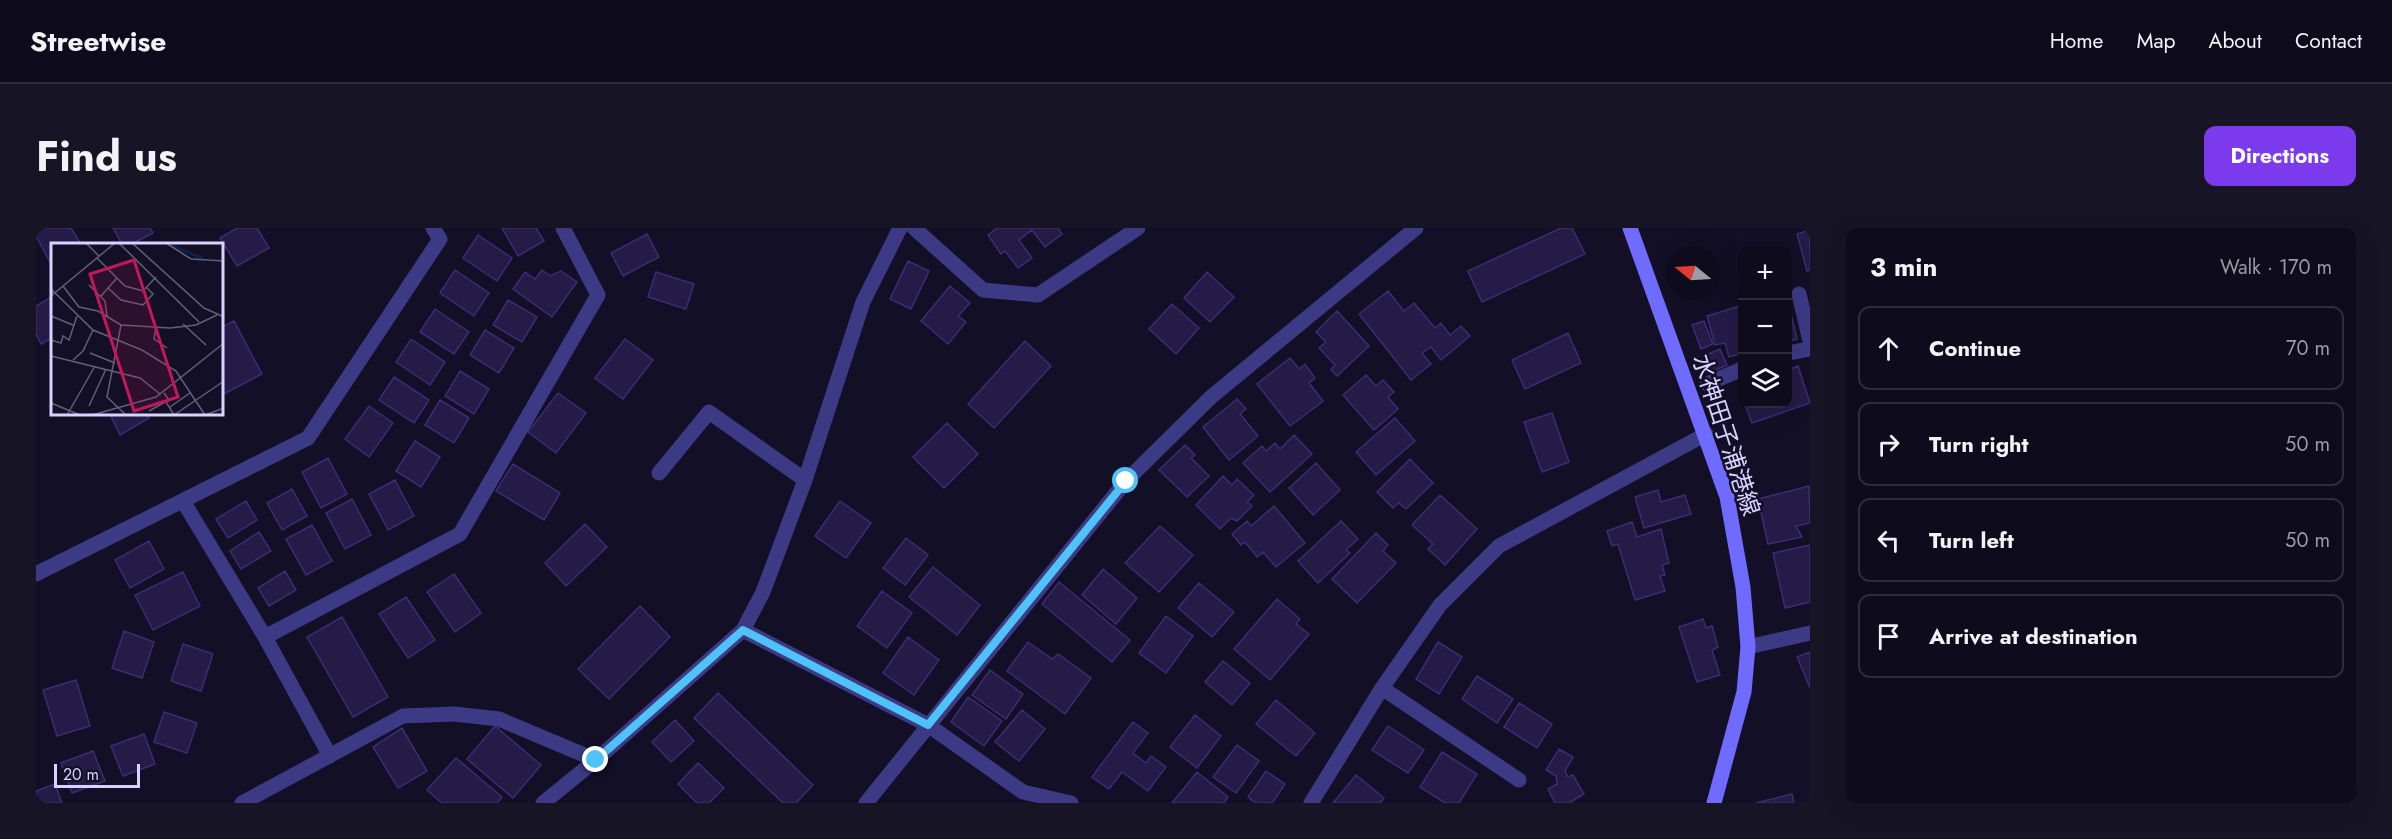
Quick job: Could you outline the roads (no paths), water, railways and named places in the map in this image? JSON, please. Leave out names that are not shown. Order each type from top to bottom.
[{"type":"main road","name":"水神田子浦港線","points":[[1630,228],[1727,497],[1743,587],[1748,647],[1744,692],[1714,803]]},
{"type":"street","points":[[36,574],[308,438],[440,239],[434,228]]},
{"type":"street","points":[[265,637],[460,534],[598,295],[563,228]]},
{"type":"street","points":[[543,803],[596,760],[743,630],[763,592],[805,480],[863,302],[900,228]]},
{"type":"street","points":[[914,228],[983,290],[1038,295],[1138,228]]},
{"type":"street","points":[[866,803],[1126,481],[1211,397],[1416,228]]},
{"type":"street","points":[[1799,294],[1810,341]]},
{"type":"street","points":[[1792,352],[1810,349]]},
{"type":"street","points":[[1707,384],[1738,371]]},
{"type":"street","points":[[659,473],[709,412],[805,480]]},
{"type":"street","points":[[1311,803],[1382,688],[1440,605],[1499,546],[1706,434]]},
{"type":"street","points":[[183,501],[265,637],[330,756]]},
{"type":"street","points":[[743,630],[928,725],[1023,792],[1071,803]]},
{"type":"street","points":[[1748,647],[1810,633]]},
{"type":"street","points":[[1382,688],[1519,780]]},
{"type":"street","points":[[242,803],[403,716],[454,714],[499,719],[596,760]]}]
